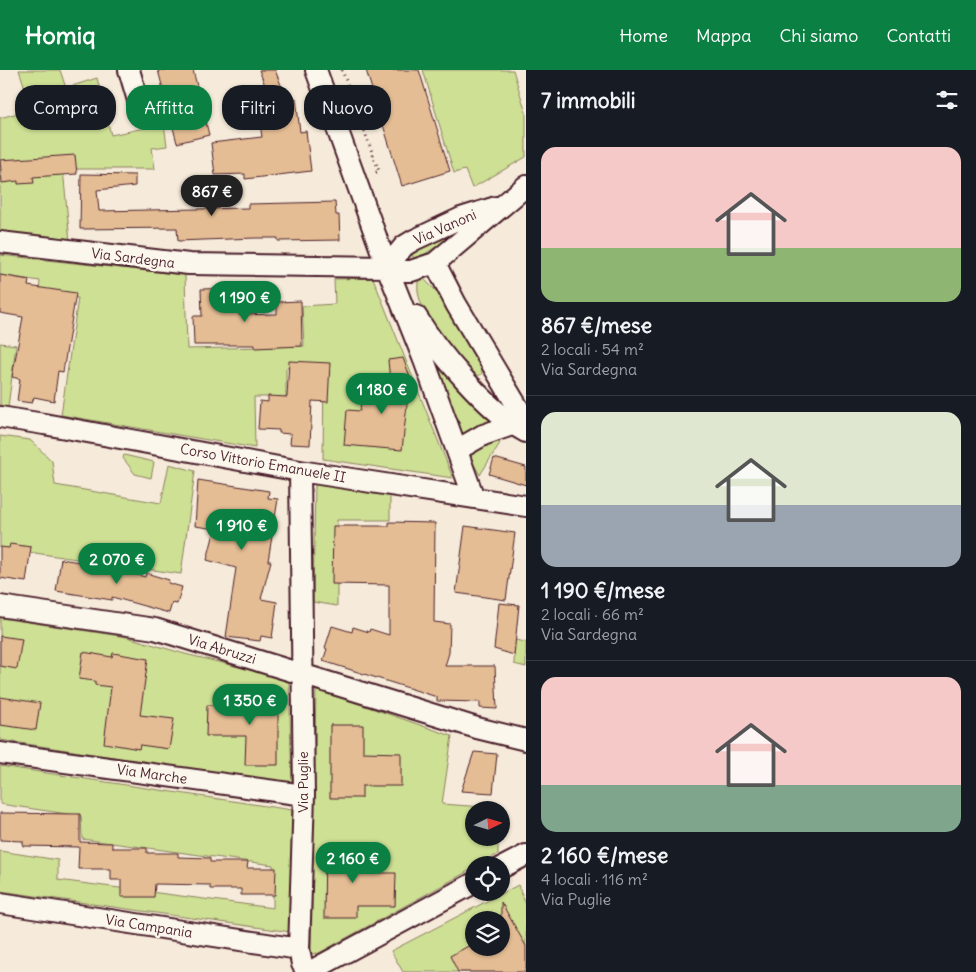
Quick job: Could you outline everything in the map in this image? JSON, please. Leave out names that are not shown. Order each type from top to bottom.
[{"type":"street","points":[[129,70],[133,85]]},
{"type":"street","points":[[316,70],[386,267],[424,360],[474,498]]},
{"type":"street","name":"Via Vanoni","points":[[502,205],[461,218],[414,240],[404,246],[386,267],[399,271],[410,271],[435,263],[526,186]]},
{"type":"street","name":"Via Sardegna","points":[[0,242],[189,264],[386,267]]},
{"type":"street","points":[[435,263],[522,426]]},
{"type":"street","points":[[386,267],[436,346],[476,390],[522,426]]},
{"type":"street","name":"Corso Vittorio Emanuele II","points":[[0,417],[300,471],[526,506]]},
{"type":"street","points":[[457,450],[483,435],[522,426]]},
{"type":"street","name":"Via Puglie","points":[[300,471],[304,795],[299,949],[302,964],[308,972]]},
{"type":"street","name":"Via Abruzzi","points":[[0,606],[154,628],[477,728],[526,740]]},
{"type":"street","name":"Via Marche","points":[[0,753],[304,795]]},
{"type":"street","points":[[510,863],[526,855]]},
{"type":"street","points":[[308,972],[465,888]]},
{"type":"street","name":"Via Campania","points":[[0,903],[299,949]]},
{"type":"green space","points":[[19,70],[60,70],[65,85],[24,85]]},
{"type":"green space","points":[[423,70],[513,70],[526,113],[526,157],[472,188],[465,170],[454,173]]},
{"type":"green space","points":[[97,78],[99,85],[75,85]]},
{"type":"green space","points":[[15,114],[15,130],[110,130],[111,135],[135,130],[165,130],[167,146],[152,148],[155,169],[63,169],[70,242],[0,233],[0,118]]},
{"type":"green space","points":[[475,221],[425,254],[414,258],[412,256],[414,251]]},
{"type":"green space","points":[[0,255],[185,275],[187,349],[304,346],[302,306],[335,304],[334,279],[373,278],[453,478],[323,459],[324,367],[286,368],[286,397],[254,397],[255,448],[61,415],[78,298],[39,292],[40,281],[0,275]]},
{"type":"green space","points":[[424,279],[438,293],[477,358],[482,374],[477,376],[473,373],[446,343],[429,319],[418,294],[418,282]]},
{"type":"green space","points":[[0,343],[16,345],[8,407],[0,405]]},
{"type":"green space","points":[[438,367],[494,421],[463,435],[434,370]]},
{"type":"green space","points":[[0,436],[30,440],[52,461],[55,485],[161,503],[169,464],[195,471],[181,574],[0,548]]},
{"type":"green space","points":[[495,440],[500,443],[480,475],[473,463],[470,452]]},
{"type":"green space","points":[[124,455],[154,462],[151,478],[135,474],[123,458]]},
{"type":"green space","points":[[315,483],[390,496],[390,520],[337,520],[337,606],[313,602]]},
{"type":"green space","points":[[0,618],[127,637],[185,654],[289,679],[292,784],[0,740]]},
{"type":"green space","points":[[515,640],[526,642],[526,667],[514,664]]},
{"type":"green space","points":[[316,689],[452,736],[442,804],[465,806],[465,846],[498,846],[498,854],[495,856],[465,856],[465,873],[319,953],[311,954]]},
{"type":"green space","points":[[0,766],[292,810],[291,932],[0,891],[0,851],[58,860],[58,880],[273,908],[273,865],[82,839],[81,816],[0,804]]},
{"type":"green space","points":[[518,885],[526,905],[526,972],[403,972],[391,951],[465,913],[465,956],[510,956],[510,911],[468,911],[487,901],[510,901],[510,889]]},
{"type":"building","points":[[158,70],[193,70],[197,85],[162,85]]},
{"type":"building","points":[[259,70],[275,70],[281,85],[265,85]]},
{"type":"building","points":[[366,70],[419,70],[450,171],[402,186],[385,130],[391,130],[391,85],[371,85]]},
{"type":"building","points":[[294,98],[296,98],[300,132],[306,131],[311,171],[245,179],[245,174],[215,175],[211,143],[262,137],[261,130],[294,130]]},
{"type":"building","points":[[174,130],[208,130],[209,135],[177,143]]},
{"type":"building","points":[[75,155],[77,174],[33,177],[34,183],[18,184],[18,181],[2,183],[0,160]]},
{"type":"building","points":[[81,174],[135,175],[135,186],[97,190],[99,211],[248,208],[248,204],[335,202],[336,215],[339,215],[340,240],[278,241],[278,238],[255,238],[178,241],[177,228],[80,229]]},
{"type":"building","points":[[0,275],[29,280],[28,286],[76,293],[63,372],[58,371],[54,401],[34,397],[32,403],[17,401],[20,379],[12,377],[23,317],[0,313]]},
{"type":"building","points":[[239,288],[239,315],[277,314],[277,302],[301,301],[302,346],[255,348],[255,345],[194,345],[193,316],[202,316],[201,289]]},
{"type":"building","points":[[403,358],[410,377],[402,450],[344,445],[347,410],[360,411],[361,400],[392,403],[388,360]]},
{"type":"building","points":[[289,361],[330,363],[328,402],[312,401],[310,445],[290,444],[291,434],[279,433],[279,430],[258,429],[260,401],[268,402],[268,396],[287,397]]},
{"type":"building","points":[[494,458],[526,467],[526,485],[489,474]]},
{"type":"building","points":[[198,480],[269,491],[268,498],[278,499],[268,561],[271,561],[261,599],[277,602],[272,638],[261,636],[260,641],[226,637],[236,568],[207,560],[215,529],[195,526]]},
{"type":"building","points":[[389,522],[435,523],[434,622],[450,624],[449,653],[445,666],[495,666],[497,709],[480,708],[480,702],[437,701],[437,697],[323,661],[332,626],[352,632],[353,627],[369,632],[370,629],[389,635],[389,585],[332,584],[333,526],[389,526]]},
{"type":"building","points":[[465,526],[515,533],[506,600],[456,593]]},
{"type":"building","points":[[10,544],[31,547],[26,582],[0,578],[0,547],[9,548]]},
{"type":"building","points":[[61,559],[115,568],[145,577],[146,573],[169,580],[168,583],[182,587],[177,604],[172,603],[169,613],[112,597],[112,600],[56,591]]},
{"type":"building","points":[[499,603],[519,605],[514,655],[494,649]]},
{"type":"building","points":[[0,636],[22,639],[17,669],[0,666]]},
{"type":"building","points":[[83,652],[112,657],[113,653],[148,659],[140,715],[174,719],[169,749],[140,745],[139,749],[104,743],[111,687],[95,685],[95,681],[79,679]]},
{"type":"building","points":[[245,691],[278,692],[278,765],[245,765],[246,736],[206,736],[207,705],[245,705]]},
{"type":"building","points":[[0,697],[40,703],[36,730],[0,725]]},
{"type":"building","points":[[330,725],[363,725],[363,752],[401,753],[401,786],[362,786],[362,798],[330,798]]},
{"type":"building","points":[[474,752],[497,754],[493,793],[461,791]]},
{"type":"building","points":[[0,813],[80,814],[80,842],[112,843],[112,848],[147,848],[147,853],[178,853],[178,857],[210,858],[210,862],[248,862],[247,868],[276,868],[275,895],[241,895],[241,889],[210,889],[210,885],[155,884],[154,897],[121,897],[121,880],[111,880],[111,869],[78,869],[79,847],[23,846],[23,841],[0,840]]},
{"type":"building","points":[[325,845],[358,845],[357,873],[396,873],[395,906],[356,906],[356,918],[324,918]]},
{"type":"building","points":[[501,902],[506,911],[501,911]]},
{"type":"building","points":[[510,918],[526,946],[526,972],[458,972],[450,956],[465,948],[465,956],[510,956]]}]
